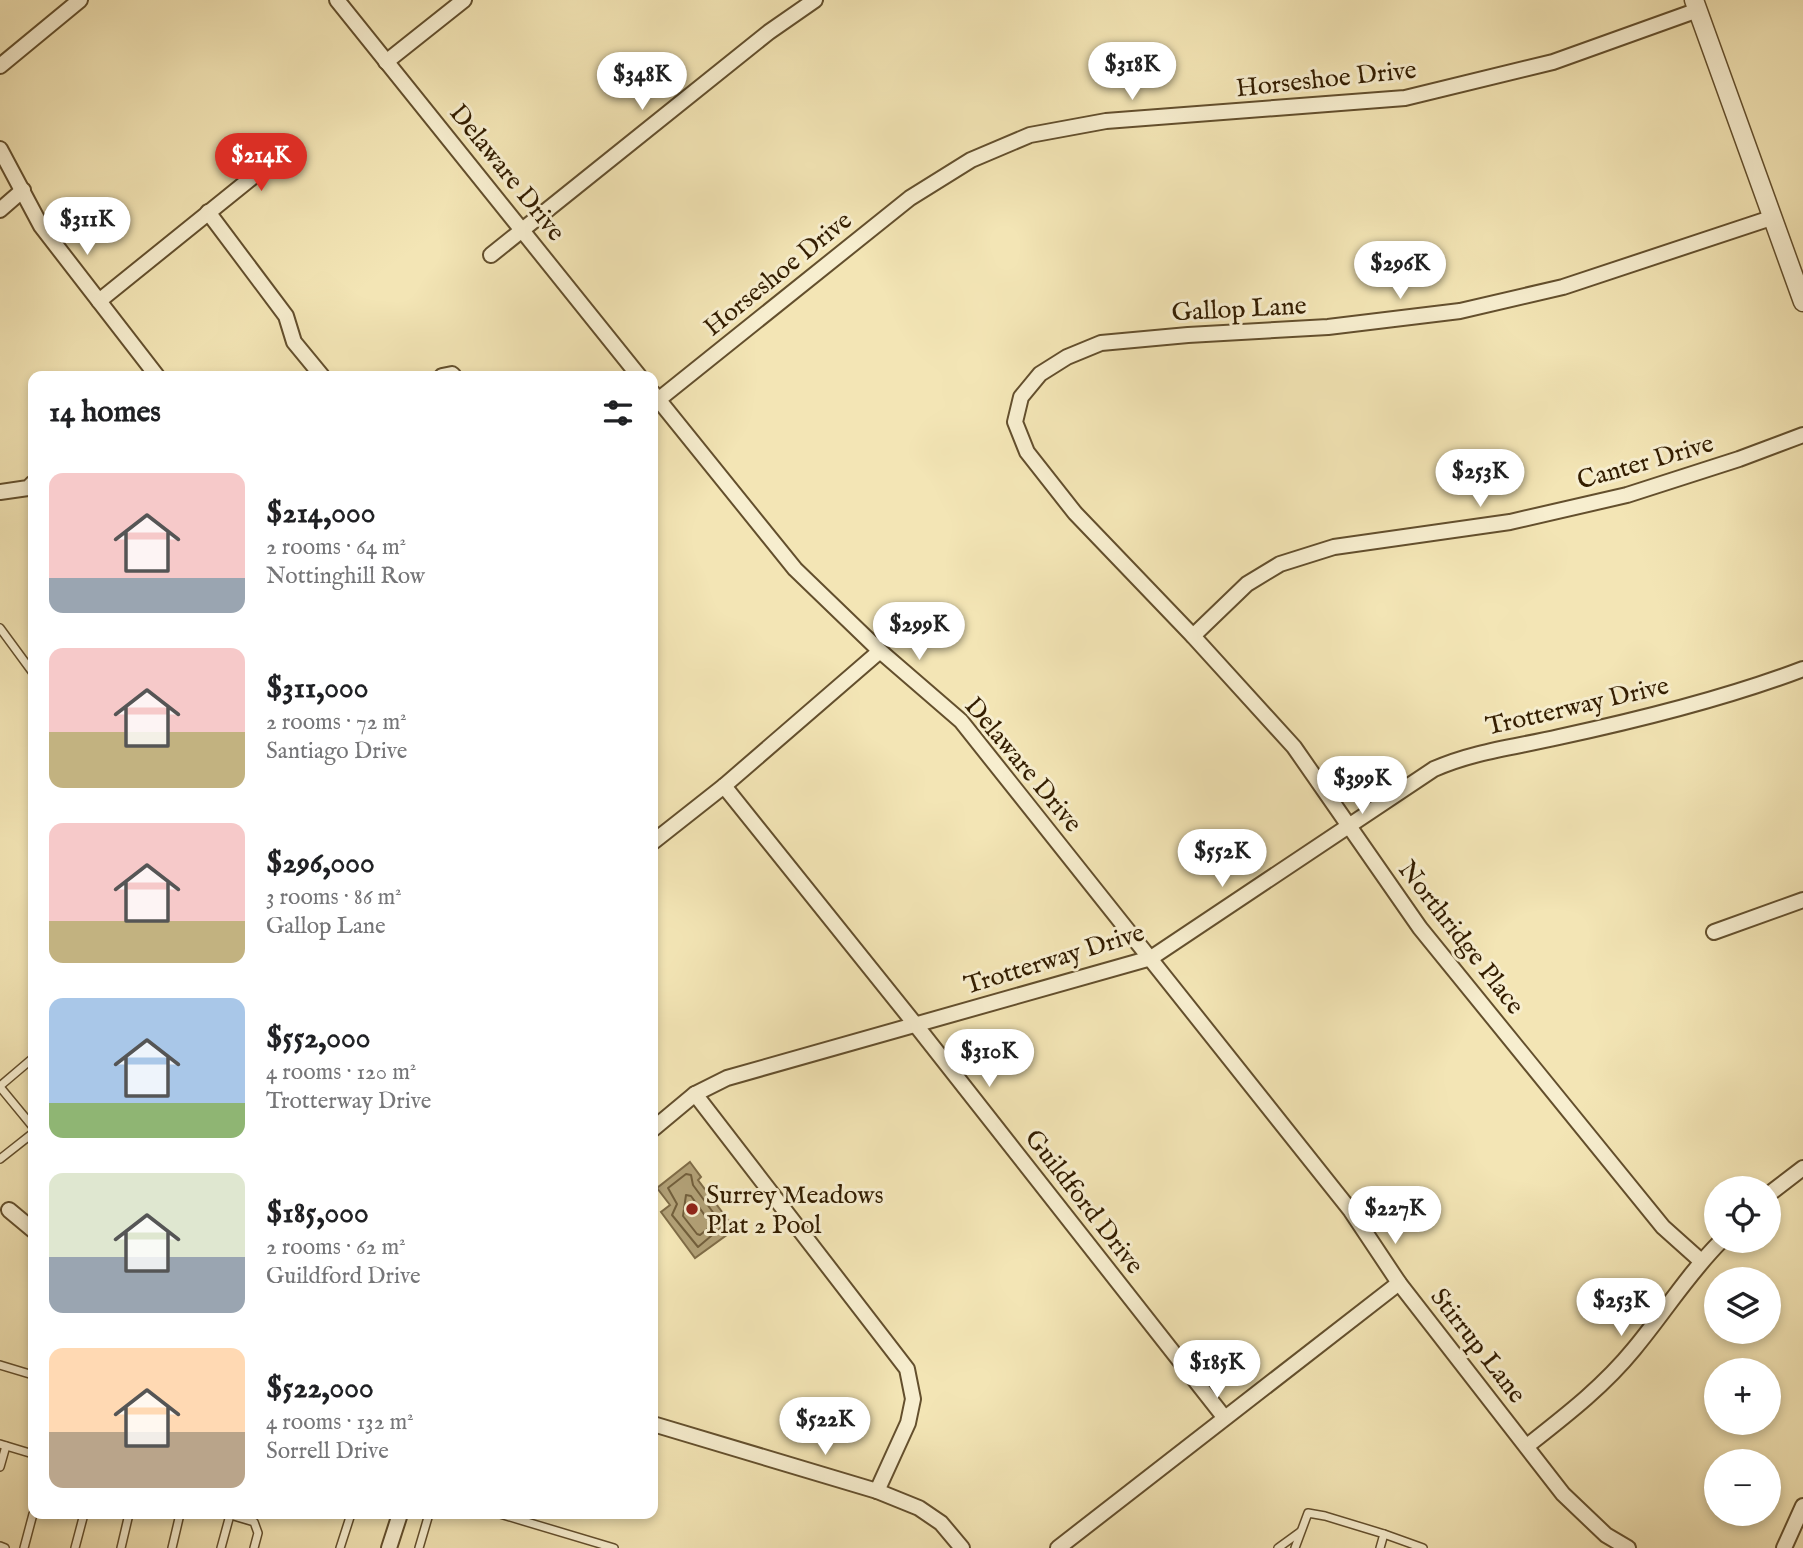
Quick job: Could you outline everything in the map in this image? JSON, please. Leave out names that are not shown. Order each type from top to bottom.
[{"type":"street","points":[[0,66],[80,0]]},
{"type":"street","name":"Delaware Drive","points":[[337,0],[635,371]]},
{"type":"street","points":[[386,62],[464,0]]},
{"type":"street","points":[[491,255],[769,32],[815,0]]},
{"type":"street","points":[[1696,5],[1803,302]]},
{"type":"street","name":"Horseshoe Drive","points":[[658,395],[910,198],[971,160],[1030,135],[1107,121],[1405,98],[1553,62],[1696,5]]},
{"type":"street","points":[[100,301],[291,146]]},
{"type":"street","points":[[0,149],[41,226],[153,371]]},
{"type":"street","points":[[0,210],[23,190]]},
{"type":"street","points":[[208,212],[286,316],[294,342],[318,371]]},
{"type":"street","name":"Gallop Lane","points":[[1040,374],[1067,357],[1101,342],[1328,327],[1460,311],[1563,287],[1771,218]]},
{"type":"street","name":"Northridge Place","points":[[1040,374],[1021,397],[1015,422],[1027,452],[1075,513],[1193,636],[1294,747],[1437,949],[1663,1227],[1701,1261]]},
{"type":"street","name":"Delaware Drive","points":[[658,401],[795,569],[880,651],[961,720],[1151,958]]},
{"type":"street","name":"Canter Drive","points":[[1193,636],[1247,584],[1280,564],[1334,547],[1510,522],[1627,495],[1739,460],[1803,435]]},
{"type":"street","points":[[0,492],[28,488]]},
{"type":"street","points":[[658,838],[724,786],[880,651]]},
{"type":"street","name":"Trotterway Drive","points":[[658,1125],[695,1094],[727,1078],[1151,958],[1434,769],[1462,757],[1673,710],[1803,670]]},
{"type":"street","name":"Guildford Drive","points":[[724,786],[1224,1416]]},
{"type":"street","points":[[1714,932],[1803,900]]},
{"type":"street","name":"Stirrup Lane","points":[[1151,958],[1351,1211],[1399,1283],[1563,1494],[1606,1535],[1628,1548]]},
{"type":"street","points":[[695,1094],[907,1369],[913,1399],[908,1423],[877,1491]]},
{"type":"street","points":[[1781,1185],[1803,1168]]},
{"type":"street","points":[[9,1210],[28,1226]]},
{"type":"street","points":[[1527,1446],[1599,1388],[1633,1350],[1709,1253]]},
{"type":"street","points":[[1058,1548],[1224,1416],[1399,1283]]},
{"type":"street","points":[[658,1425],[877,1491],[919,1508],[942,1523],[962,1548]]},
{"type":"street","points":[[1784,1548],[1803,1506]]},
{"type":"street","points":[[389,1548],[398,1519]]},
{"type":"lane","points":[[0,628],[28,666]]},
{"type":"lane","points":[[28,1062],[0,1086],[28,1121]]},
{"type":"lane","points":[[0,1159],[28,1137]]},
{"type":"lane","points":[[0,1365],[28,1373]]},
{"type":"lane","points":[[0,1467],[3,1445],[28,1452]]},
{"type":"lane","points":[[1295,1548],[1308,1513],[1335,1519],[1423,1548]]},
{"type":"lane","points":[[24,1548],[32,1519]]},
{"type":"lane","points":[[75,1548],[83,1519]]},
{"type":"lane","points":[[121,1548],[128,1519]]},
{"type":"lane","points":[[172,1548],[179,1519]]},
{"type":"lane","points":[[221,1548],[228,1519]]},
{"type":"lane","points":[[245,1519],[254,1522],[258,1533],[254,1548]]},
{"type":"lane","points":[[340,1548],[349,1519]]},
{"type":"lane","points":[[419,1548],[428,1519]]},
{"type":"lane","points":[[517,1519],[614,1548]]},
{"type":"lane","points":[[1278,1548],[1300,1531]]},
{"type":"lane","points":[[1381,1548],[1384,1534]]},
{"type":"lane","points":[[0,1546],[5,1548]]},
{"type":"water","name":"Surrey Meadows Plat 2 Pool","points":[[690,1162],[701,1177],[698,1180],[735,1229],[695,1258],[661,1212],[670,1205],[658,1187]]},
{"type":"place","name":"Surrey Meadows Plat 2 Pool","points":[[692,1209]]}]
